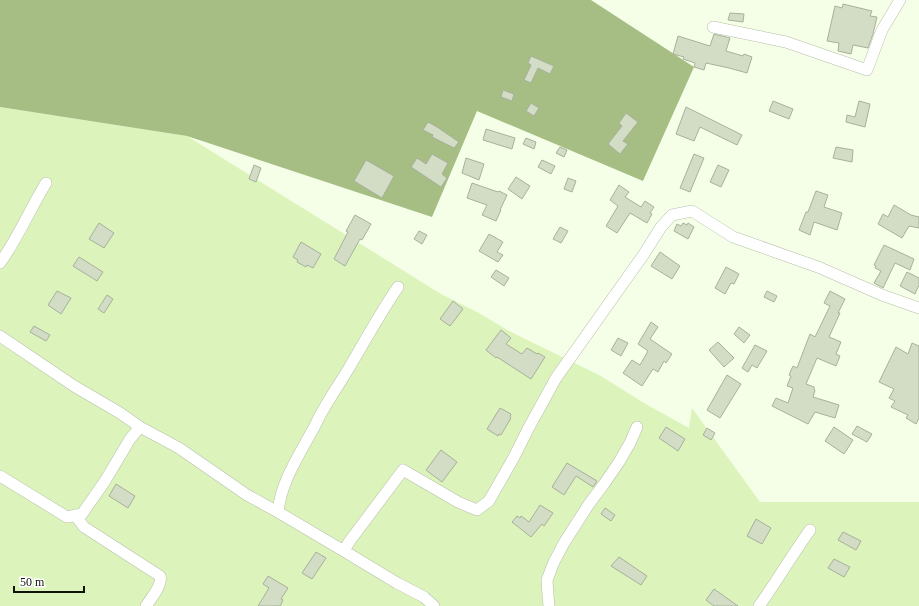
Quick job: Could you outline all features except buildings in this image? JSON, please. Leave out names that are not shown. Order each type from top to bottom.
[{"type":"street","points":[[713,27],[786,42],[866,70],[882,30],[900,0]]},
{"type":"street","points":[[0,263],[18,236],[33,205],[46,183]]},
{"type":"street","points":[[344,551],[368,515],[403,470],[458,502],[477,510],[489,501],[556,378],[644,254],[661,227],[672,215],[692,211],[733,237],[818,267],[882,295],[919,308]]},
{"type":"street","points":[[278,512],[285,483],[300,451],[360,346],[398,287]]},
{"type":"street","points":[[0,336],[74,386],[179,448],[247,495],[397,583],[424,597],[434,606]]},
{"type":"street","points":[[0,476],[67,516],[82,514],[119,458],[130,438],[140,426]]},
{"type":"street","points":[[549,606],[547,580],[554,562],[588,504],[619,462],[637,427]]},
{"type":"street","points":[[75,515],[84,527],[162,578],[161,583],[146,606]]},
{"type":"street","points":[[758,606],[772,588],[791,556],[810,530]]},
{"type":"green space","points":[[0,0],[591,0],[694,67],[643,181],[477,111],[432,217],[187,136],[0,107]]},
{"type":"green space","points":[[0,107],[187,136],[441,294],[479,313],[509,331],[601,376],[644,403],[689,428],[692,408],[760,502],[919,502],[919,606],[0,606]]}]
